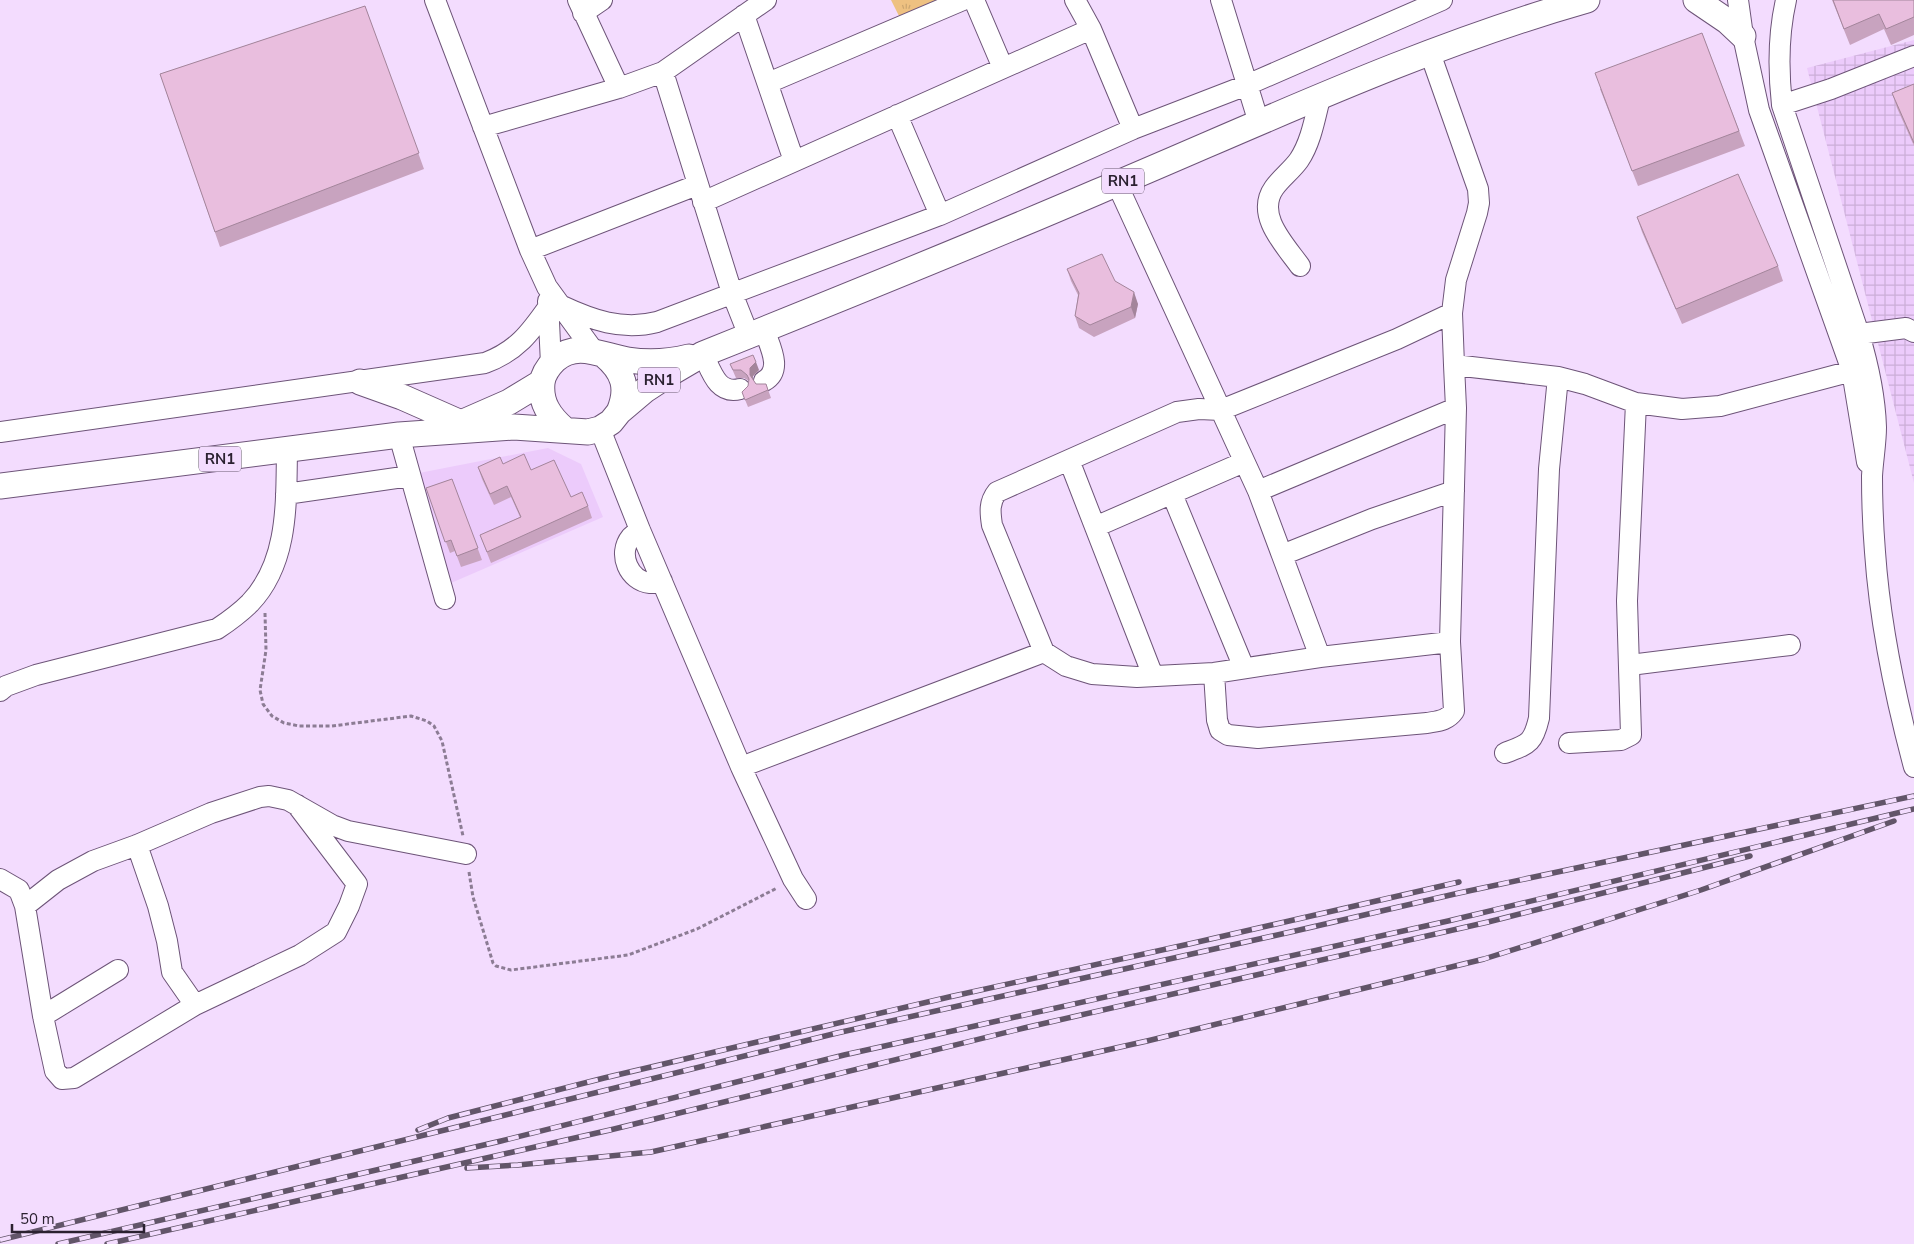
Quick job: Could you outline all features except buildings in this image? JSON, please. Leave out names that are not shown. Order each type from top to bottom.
[{"type":"main road","name":"RN1","points":[[0,486],[450,427],[564,429],[588,432],[600,429],[645,390],[674,370],[703,354],[1430,53],[1554,6],[1587,0]]},
{"type":"main road","points":[[1696,0],[1727,21],[1743,36]]},
{"type":"main road","name":"RN1","points":[[450,427],[508,402],[547,373],[560,356],[570,351],[581,349],[629,360],[654,361],[679,359],[703,354]]},
{"type":"main road","name":"RN1","points":[[599,353],[614,363],[621,374],[624,400],[619,412]]},
{"type":"main road","points":[[547,373],[542,395],[546,408],[553,420],[564,429]]},
{"type":"main road","points":[[360,382],[402,397],[450,427]]},
{"type":"street","points":[[435,0],[530,250],[552,299],[599,353]]},
{"type":"street","points":[[602,0],[580,7],[619,88]]},
{"type":"street","points":[[483,127],[619,88],[663,72],[766,0]]},
{"type":"street","points":[[768,82],[963,0]]},
{"type":"street","points":[[974,0],[1003,68]]},
{"type":"street","points":[[1074,0],[1091,29],[1133,129]]},
{"type":"street","points":[[1222,0],[1259,123]]},
{"type":"street","points":[[552,299],[599,321],[622,326],[657,322],[940,215],[1133,129],[1247,85],[1441,0]]},
{"type":"street","points":[[1738,0],[1743,36],[1759,110],[1852,371],[1865,456],[1872,475]]},
{"type":"street","points":[[1786,0],[1779,48],[1782,105],[1868,365],[1874,399],[1876,449],[1872,475],[1875,551],[1883,627],[1897,702],[1914,767]]},
{"type":"street","points":[[744,15],[794,161]]},
{"type":"street","points":[[530,250],[794,161],[1091,29]]},
{"type":"street","points":[[1214,673],[1217,720],[1220,730],[1228,735],[1258,738],[1442,721],[1454,711],[1450,642],[1456,408],[1452,313],[1456,280],[1477,213],[1478,189],[1430,53]]},
{"type":"street","points":[[1782,105],[1831,89],[1914,56]]},
{"type":"street","points":[[663,72],[732,293],[775,364],[772,374],[764,380]]},
{"type":"street","points":[[1300,266],[1271,224],[1268,204],[1272,190],[1299,160],[1306,148],[1320,98]]},
{"type":"street","points":[[897,115],[940,215]]},
{"type":"street","points":[[1117,184],[1258,491],[1320,657]]},
{"type":"street","points":[[547,373],[552,299]]},
{"type":"street","points":[[0,432],[485,363],[499,358],[522,342],[552,299]]},
{"type":"street","points":[[1450,642],[1320,657],[1214,673],[1137,677],[1092,674],[1066,666],[1044,652],[992,525],[990,506],[997,492],[1177,412],[1199,409],[1221,410],[1397,338],[1452,313]]},
{"type":"street","points":[[1859,334],[1906,328],[1914,332]]},
{"type":"street","points":[[703,354],[718,384],[728,390],[740,389]]},
{"type":"street","points":[[1454,365],[1558,377],[1585,384],[1636,403],[1682,409],[1720,406],[1852,371]]},
{"type":"street","points":[[1505,753],[1528,744],[1536,730],[1539,718],[1549,469],[1558,377]]},
{"type":"street","points":[[1569,743],[1621,740],[1631,735],[1627,601],[1636,403]]},
{"type":"street","points":[[1258,491],[1456,408]]},
{"type":"street","points":[[600,429],[640,530],[741,767],[793,879],[806,899]]},
{"type":"street","points":[[399,435],[445,599]]},
{"type":"street","points":[[0,691],[6,686],[36,675],[217,629],[236,616],[251,602],[263,586],[272,570],[279,551],[283,532],[286,494],[286,450]]},
{"type":"street","points":[[1069,460],[1153,676]]},
{"type":"street","points":[[1095,527],[1244,462]]},
{"type":"street","points":[[286,494],[410,476]]},
{"type":"street","points":[[1282,556],[1372,519],[1454,491]]},
{"type":"street","points":[[1172,494],[1244,668]]},
{"type":"street","points":[[1630,665],[1790,645]]},
{"type":"street","points":[[741,767],[1044,652]]},
{"type":"street","points":[[25,906],[58,880],[92,861],[137,845],[211,813],[260,797],[279,797],[332,825],[348,831],[466,854]]},
{"type":"street","points":[[0,879],[19,890],[25,906],[43,1016],[55,1071],[62,1079],[74,1078],[195,1005],[300,954],[336,932],[357,884],[296,805]]},
{"type":"street","points":[[137,845],[168,940],[172,972],[195,1005]]},
{"type":"street","points":[[43,1016],[118,970]]},
{"type":"path","points":[[263,586],[266,650],[260,690],[263,704],[278,720],[291,725],[332,726],[411,716],[427,721],[434,726],[442,741],[466,854],[473,897],[493,963],[496,966],[511,970],[628,955],[697,929],[793,879]]},
{"type":"shaded area","points":[[1914,40],[1914,483],[1807,68]]},
{"type":"shaded area","points":[[548,448],[581,464],[603,517],[451,583],[414,474]]},
{"type":"green space","points":[[891,0],[937,0],[899,16]]},
{"type":"railway","points":[[0,1240],[837,1033],[1459,893],[1914,796]]},
{"type":"railway","points":[[58,1244],[501,1141],[844,1055],[1448,921],[1914,809]]},
{"type":"railway","points":[[467,1168],[651,1152],[1147,1041],[1484,959],[1701,890],[1894,821]]},
{"type":"railway","points":[[107,1244],[610,1130],[1024,1028],[1488,922],[1750,856]]},
{"type":"railway","points":[[418,1130],[448,1118],[604,1078],[949,997],[1459,882]]}]
